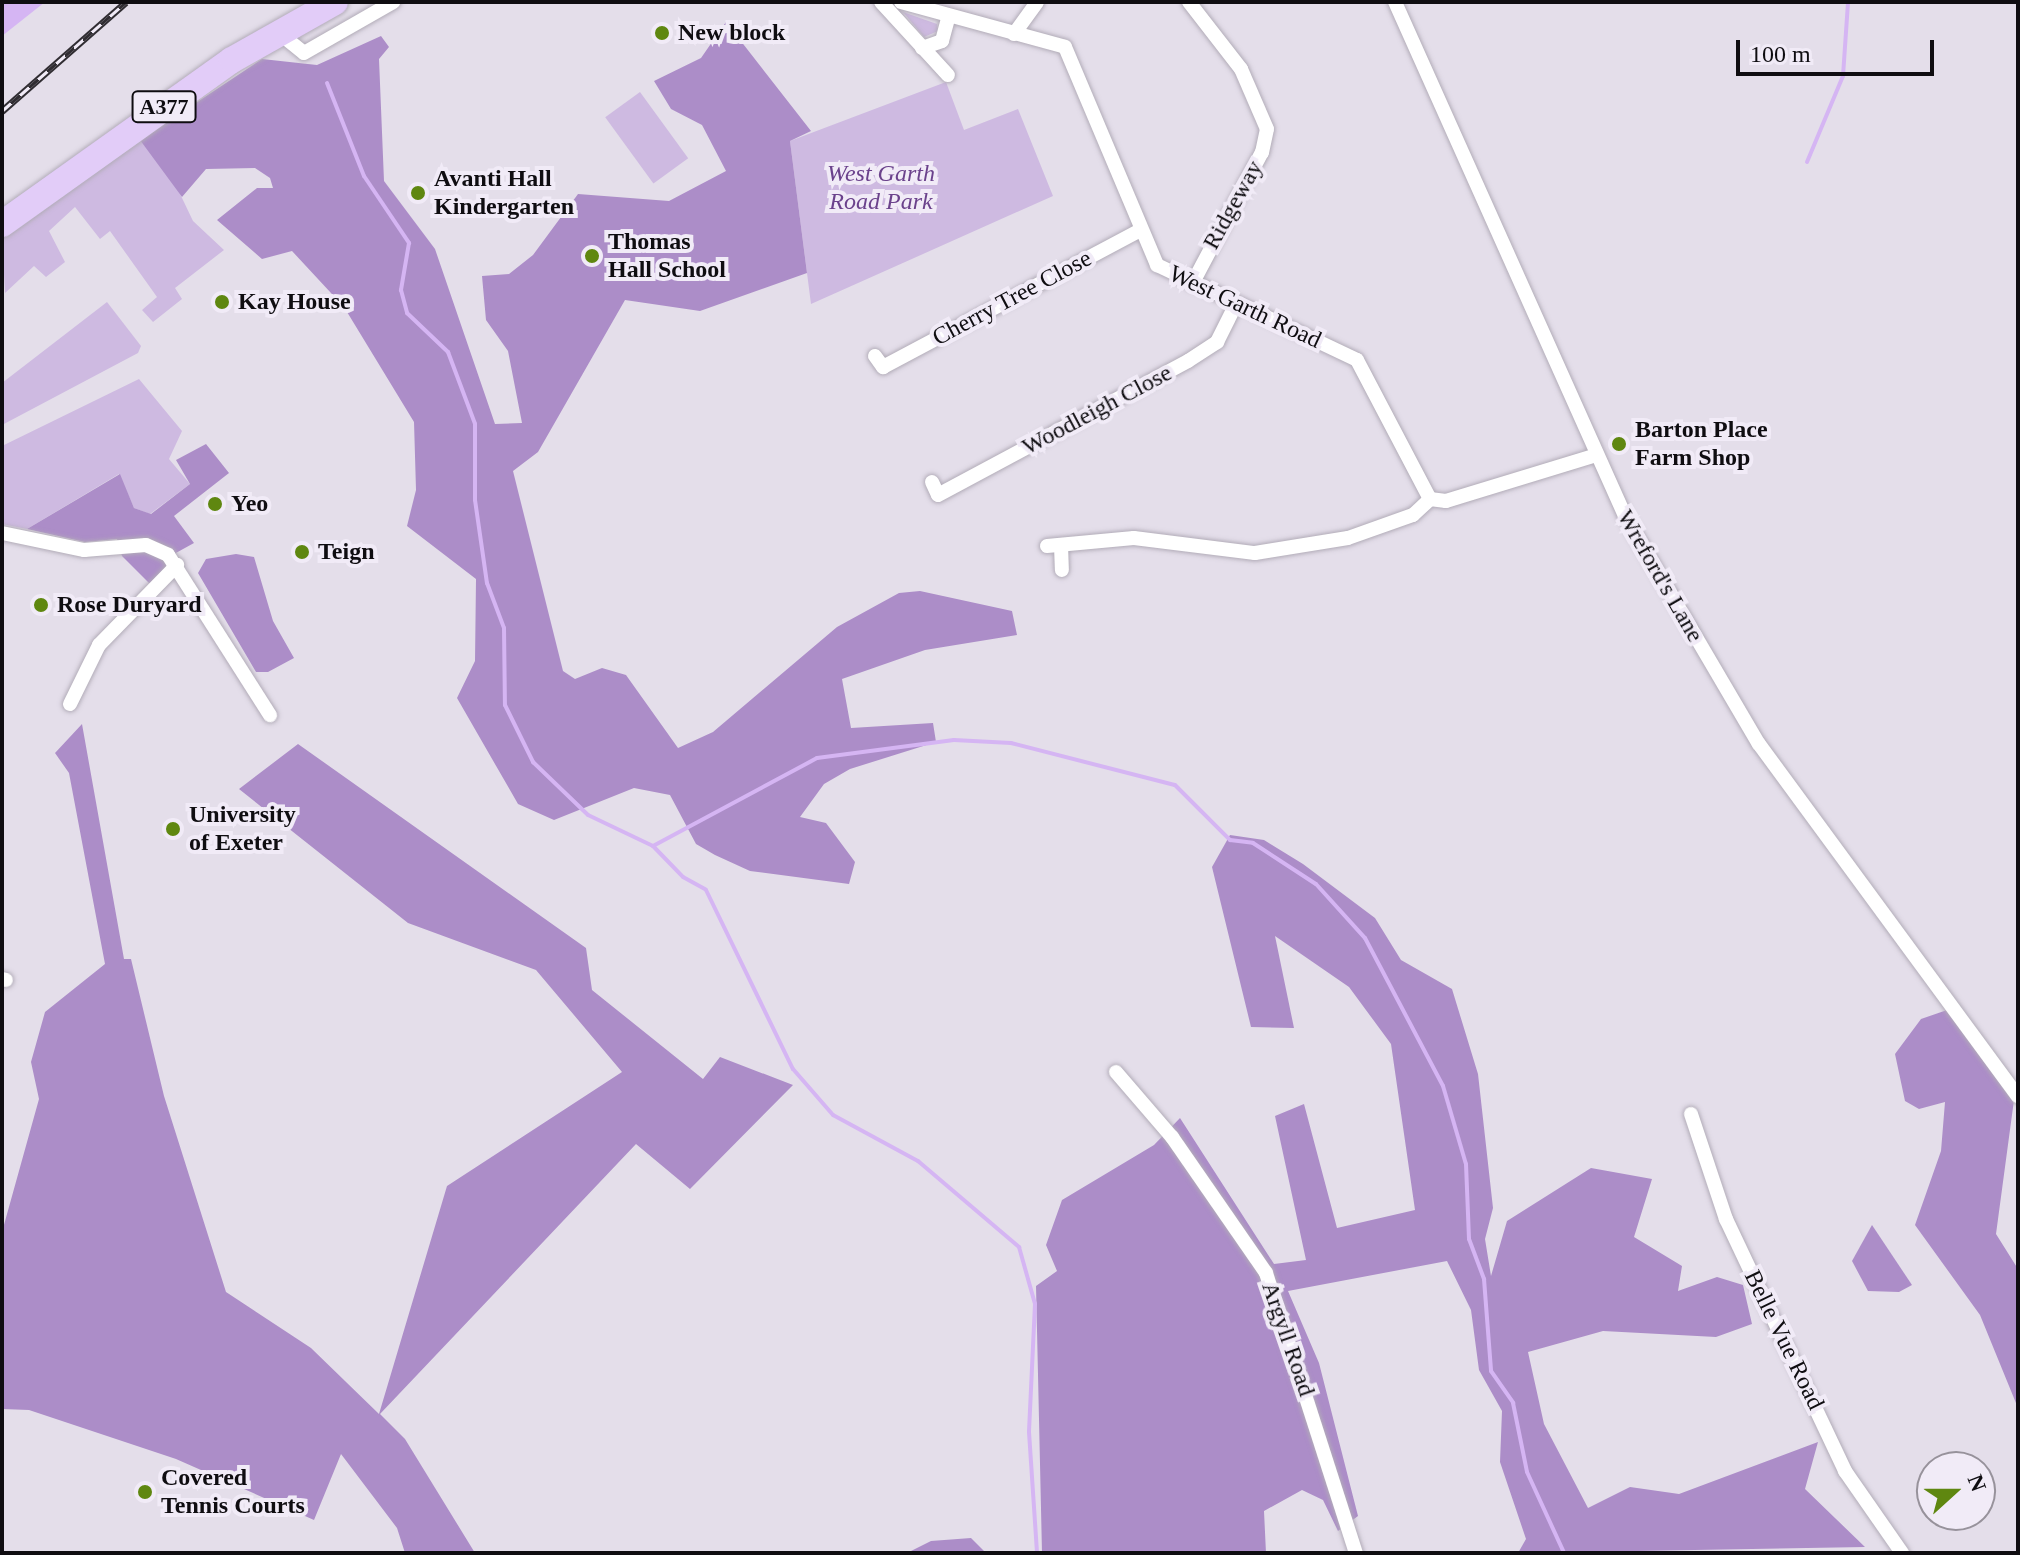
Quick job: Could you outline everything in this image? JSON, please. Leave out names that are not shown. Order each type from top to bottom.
[{"type":"highway","name":"A377","points":[[2,224],[278,32],[335,2]]},
{"type":"street","points":[[278,32],[304,53],[393,2]]},
{"type":"street","points":[[881,2],[948,75]]},
{"type":"street","name":"West Garth Road","points":[[901,2],[948,18],[1065,47],[1157,265],[1357,360],[1430,499]]},
{"type":"street","points":[[1014,34],[1037,2]]},
{"type":"street","name":"Ridgeway","points":[[1189,2],[1241,69],[1267,129],[1262,152],[1192,284]]},
{"type":"street","name":"Wreford's Lane","points":[[1395,2],[1596,455],[1759,744],[2018,1096]]},
{"type":"street","points":[[922,48],[942,41],[948,18]]},
{"type":"street","name":"Cherry Tree Close","points":[[882,367],[1141,230]]},
{"type":"street","name":"Woodleigh Close","points":[[938,494],[1210,348],[1236,304]]},
{"type":"street","points":[[1062,570],[1054,545],[1134,538],[1255,553],[1348,538],[1413,515],[1430,499],[1446,501],[1596,455]]},
{"type":"street","points":[[2,533],[84,550],[146,545],[177,565],[270,715]]},
{"type":"street","points":[[70,704],[99,645],[177,565]]},
{"type":"street","name":"Argyll Road","points":[[1116,1072],[1180,1147],[1266,1273],[1356,1553]]},
{"type":"street","name":"Belle Vue Road","points":[[1691,1114],[1726,1219],[1845,1471],[1902,1553]]},
{"type":"green space","points":[[903,12],[937,24],[938,31],[924,37]]},
{"type":"green space","name":"West Garth Road Park","points":[[946,82],[964,130],[1018,109],[1053,196],[811,304],[790,141]]},
{"type":"green space","points":[[640,92],[688,158],[653,184],[605,117]]},
{"type":"green space","points":[[140,140],[172,177],[193,221],[224,250],[175,288],[182,299],[153,322],[142,310],[157,297],[110,231],[100,239],[75,207],[49,231],[65,262],[46,277],[34,266],[5,293],[2,238]]},
{"type":"green space","points":[[107,302],[141,346],[138,353],[2,425],[2,383]]},
{"type":"green space","points":[[139,379],[182,431],[169,459],[190,484],[150,514],[134,508],[119,474],[27,529],[2,524],[2,446]]},
{"type":"shaded area","points":[[2,2],[45,2],[2,36]]},
{"type":"shaded area","points":[[726,22],[811,131],[790,141],[807,273],[700,311],[625,300],[538,452],[513,471],[563,671],[575,679],[602,668],[626,675],[678,748],[713,732],[837,627],[899,593],[920,591],[1012,611],[1017,635],[925,650],[842,679],[851,728],[933,723],[936,742],[850,769],[824,784],[800,817],[826,823],[855,862],[849,884],[750,871],[715,855],[696,844],[670,795],[634,788],[554,820],[518,804],[457,698],[475,661],[476,579],[407,526],[416,490],[414,422],[344,307],[292,251],[262,259],[217,220],[257,188],[273,188],[270,178],[255,168],[206,169],[182,197],[140,140],[262,59],[317,65],[381,36],[389,47],[379,59],[384,181],[435,249],[495,424],[522,423],[508,351],[486,320],[482,276],[509,274],[533,255],[578,194],[669,201],[726,171],[702,125],[671,109],[654,81],[701,58]]},
{"type":"shaded area","points":[[206,444],[229,473],[174,516],[194,543],[174,554],[155,589],[122,556],[117,539],[85,542],[27,529],[120,474],[134,508],[151,514],[190,484],[176,460]]},
{"type":"shaded area","points":[[236,554],[254,557],[273,621],[294,658],[268,672],[256,672],[198,573],[206,559]]},
{"type":"shaded area","points":[[82,724],[124,959],[131,959],[164,1096],[226,1292],[311,1348],[379,1414],[447,1186],[622,1072],[536,970],[408,923],[239,789],[298,744],[586,948],[592,990],[703,1079],[720,1057],[793,1085],[690,1189],[636,1144],[380,1414],[405,1439],[475,1553],[405,1553],[397,1528],[341,1454],[314,1520],[176,1459],[29,1410],[2,1409],[2,1232],[39,1099],[31,1062],[45,1012],[105,964],[69,773],[55,753]]},
{"type":"shaded area","points":[[1230,835],[1264,840],[1303,864],[1375,918],[1401,960],[1452,989],[1478,1074],[1493,1208],[1485,1239],[1491,1276],[1507,1221],[1591,1168],[1652,1179],[1634,1237],[1682,1266],[1678,1291],[1717,1277],[1743,1285],[1752,1324],[1716,1337],[1603,1331],[1528,1352],[1544,1424],[1588,1508],[1630,1487],[1679,1494],[1818,1442],[1805,1489],[1865,1547],[1518,1553],[1526,1539],[1500,1462],[1502,1411],[1479,1370],[1471,1310],[1447,1261],[1288,1291],[1319,1363],[1358,1516],[1338,1531],[1323,1500],[1302,1490],[1264,1511],[1266,1553],[1042,1553],[1036,1286],[1057,1271],[1046,1245],[1062,1200],[1154,1145],[1180,1118],[1274,1264],[1306,1260],[1275,1116],[1304,1104],[1337,1228],[1415,1210],[1391,1044],[1349,987],[1275,936],[1294,1028],[1251,1027],[1212,867]]},
{"type":"shaded area","points":[[1950,1009],[2014,1100],[1996,1234],[2018,1269],[2018,1408],[1980,1315],[1915,1225],[1941,1151],[1945,1102],[1919,1109],[1905,1101],[1895,1054],[1921,1019]]},
{"type":"shaded area","points":[[1872,1225],[1912,1285],[1899,1292],[1868,1291],[1852,1261]]},
{"type":"shaded area","points":[[971,1538],[986,1553],[907,1553],[931,1541]]},
{"type":"waterway","points":[[1807,162],[1843,76],[1848,2]]},
{"type":"waterway","points":[[327,83],[364,176],[409,243],[401,290],[407,313],[448,352],[475,424],[475,500],[487,583],[504,628],[505,705],[533,762],[588,815],[653,846],[683,877],[706,890],[793,1069],[833,1115],[918,1161],[1019,1247],[1035,1304],[1029,1432],[1037,1553]]},
{"type":"waterway","points":[[653,846],[817,758],[954,740],[1011,743],[1175,785],[1230,840],[1253,843],[1316,884],[1365,938],[1443,1086],[1466,1164],[1469,1239],[1484,1279],[1491,1371],[1513,1403],[1527,1472],[1564,1553]]},
{"type":"railway","points":[[2,111],[126,2]]},
{"type":"place","name":"New block","points":[[662,33]]},
{"type":"place","name":"Avanti Hall Kindergarten","points":[[418,193]]},
{"type":"place","name":"Thomas Hall School","points":[[592,256]]},
{"type":"place","name":"Kay House","points":[[222,302]]},
{"type":"place","name":"Barton Place Farm Shop","points":[[1619,444]]},
{"type":"place","name":"Yeo","points":[[215,504]]},
{"type":"place","name":"Teign","points":[[302,552]]},
{"type":"place","name":"Rose Duryard","points":[[41,605]]},
{"type":"place","name":"University of Exeter","points":[[173,829]]},
{"type":"place","name":"Covered Tennis Courts","points":[[145,1492]]}]
